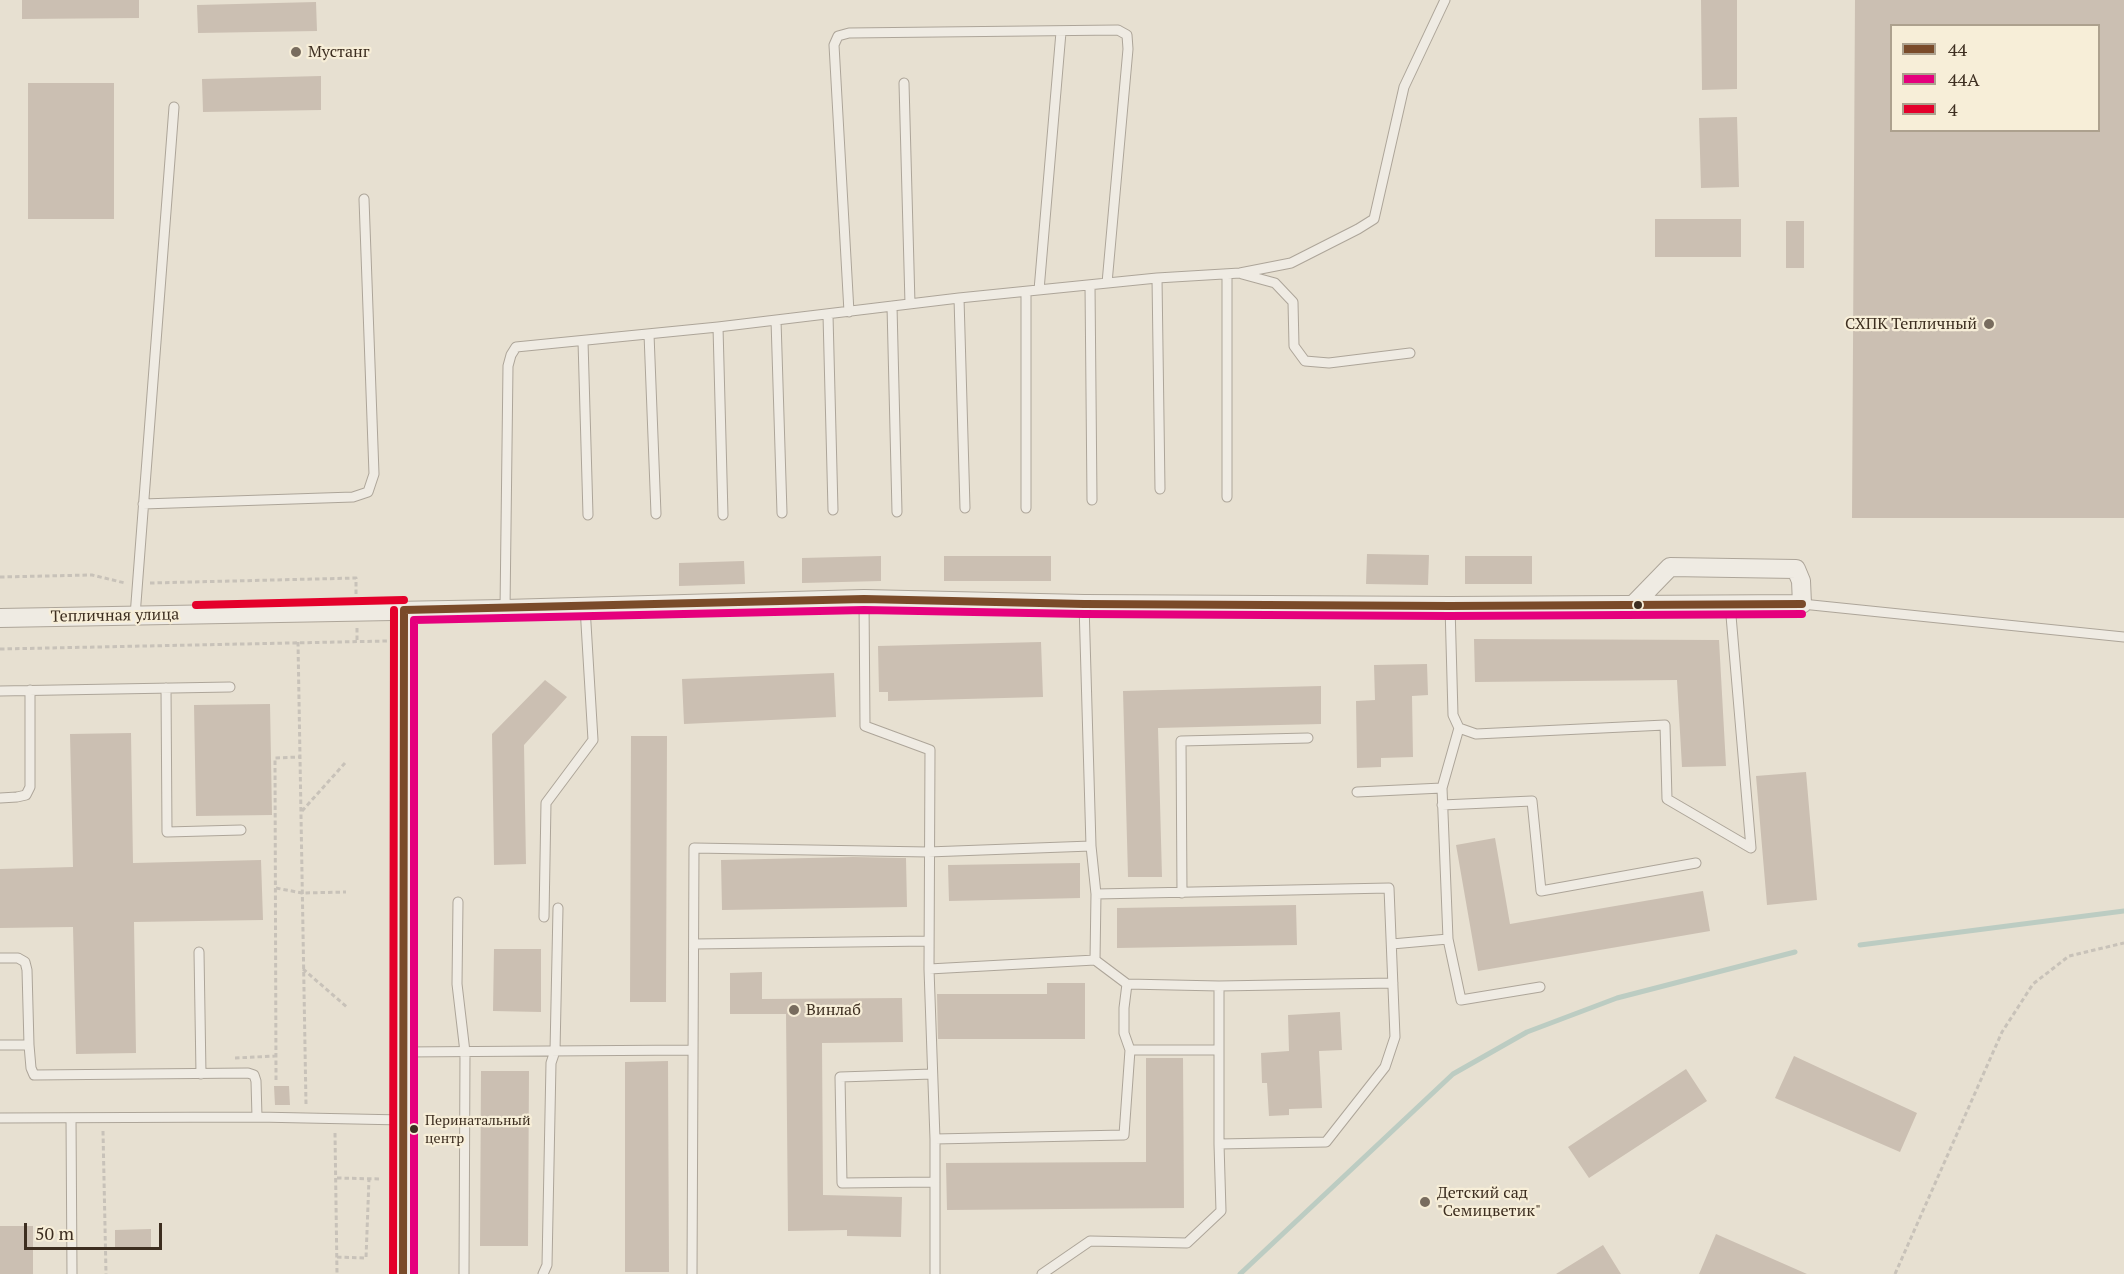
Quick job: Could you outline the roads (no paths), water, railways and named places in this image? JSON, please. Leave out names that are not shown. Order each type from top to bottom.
[{"type":"street","points":[[1634,604],[1670,567],[1796,569],[1801,580],[1802,604]]},
{"type":"street","name":"Тепличная улица","points":[[0,618],[505,609],[864,599],[1084,604],[1450,606],[1802,604]]},
{"type":"street","points":[[403,1274],[404,610]]},
{"type":"lane","points":[[505,609],[508,366],[516,347],[828,315],[959,298],[1157,278],[1240,273],[1292,263],[1374,219],[1404,87],[1445,0]]},
{"type":"lane","points":[[849,312],[834,45],[838,36],[849,33],[1118,30],[1127,35],[1128,49],[1107,283]]},
{"type":"lane","points":[[1039,290],[1061,32]]},
{"type":"lane","points":[[904,83],[910,304]]},
{"type":"lane","points":[[135,616],[174,107]]},
{"type":"lane","points":[[143,504],[353,497],[368,492],[374,474],[364,199]]},
{"type":"lane","points":[[1240,273],[1275,283],[1293,302],[1294,346],[1305,361],[1329,363],[1410,353]]},
{"type":"lane","points":[[1227,274],[1227,497]]},
{"type":"lane","points":[[1157,278],[1160,489]]},
{"type":"lane","points":[[1090,285],[1092,500]]},
{"type":"lane","points":[[1026,292],[1026,507]]},
{"type":"lane","points":[[959,298],[965,508]]},
{"type":"lane","points":[[892,306],[897,512]]},
{"type":"lane","points":[[828,315],[833,510]]},
{"type":"lane","points":[[776,320],[782,513]]},
{"type":"lane","points":[[717,327],[723,515]]},
{"type":"lane","points":[[649,334],[656,514]]},
{"type":"lane","points":[[584,341],[588,515]]},
{"type":"lane","points":[[864,599],[865,726],[930,750],[929,969],[935,1139],[935,1274]]},
{"type":"lane","points":[[1084,604],[1091,846],[1096,894],[1095,960]]},
{"type":"lane","points":[[1459,728],[1476,734],[1665,724],[1668,799],[1751,848],[1730,604]]},
{"type":"lane","points":[[1802,604],[2124,637]]},
{"type":"lane","points":[[1450,606],[1453,715],[1459,728],[1442,788],[1442,805],[1448,939],[1461,1000],[1540,987]]},
{"type":"lane","points":[[544,917],[546,804],[593,740],[585,607]]},
{"type":"lane","points":[[0,691],[230,687]]},
{"type":"lane","points":[[166,688],[167,831],[241,830]]},
{"type":"lane","points":[[0,798],[17,798],[26,795],[30,787],[30,690]]},
{"type":"lane","points":[[1182,893],[1181,741],[1308,738]]},
{"type":"lane","points":[[1357,792],[1442,788]]},
{"type":"lane","points":[[1442,805],[1532,801],[1541,891],[1696,863]]},
{"type":"lane","points":[[692,1274],[694,848],[928,852],[1091,846]]},
{"type":"lane","points":[[1096,894],[1389,888],[1395,1037],[1385,1067],[1326,1142],[1219,1144]]},
{"type":"lane","points":[[458,902],[457,984],[465,1052],[464,1274]]},
{"type":"lane","points":[[543,1274],[547,1265],[551,1063],[555,1051],[558,908]]},
{"type":"lane","points":[[1392,944],[1448,939]]},
{"type":"lane","points":[[694,944],[929,941]]},
{"type":"lane","points":[[199,952],[201,1074]]},
{"type":"lane","points":[[0,958],[18,958],[25,962],[29,1045],[31,1068],[34,1075],[248,1073],[254,1076],[256,1081],[257,1117]]},
{"type":"lane","points":[[929,969],[1095,960],[1127,984],[1219,986],[1393,983]]},
{"type":"lane","points":[[935,1139],[1124,1135],[1130,1050],[1124,1033],[1127,984]]},
{"type":"lane","points":[[1042,1274],[1090,1241],[1187,1243],[1221,1210],[1219,986]]},
{"type":"lane","points":[[0,1045],[29,1045]]},
{"type":"lane","points":[[403,1052],[692,1050]]},
{"type":"lane","points":[[1130,1050],[1218,1050]]},
{"type":"lane","points":[[932,1074],[840,1077],[843,1183],[935,1182]]},
{"type":"lane","points":[[0,1118],[257,1117],[403,1120]]},
{"type":"lane","points":[[71,1118],[72,1274]]},
{"type":"waterway","points":[[1860,945],[2124,911]]},
{"type":"waterway","points":[[1240,1274],[1453,1074],[1527,1032],[1617,998],[1795,952]]},
{"type":"place","name":"Мустанг","points":[[296,52]]},
{"type":"place","name":"СХПК Тепличный","points":[[1989,324]]},
{"type":"place","name":"Винлаб","points":[[794,1010]]},
{"type":"place","name":"Перинатальный центр","points":[[414,1129]]},
{"type":"place","name":"Детский сад \"Семицветик\"","points":[[1425,1202]]}]
